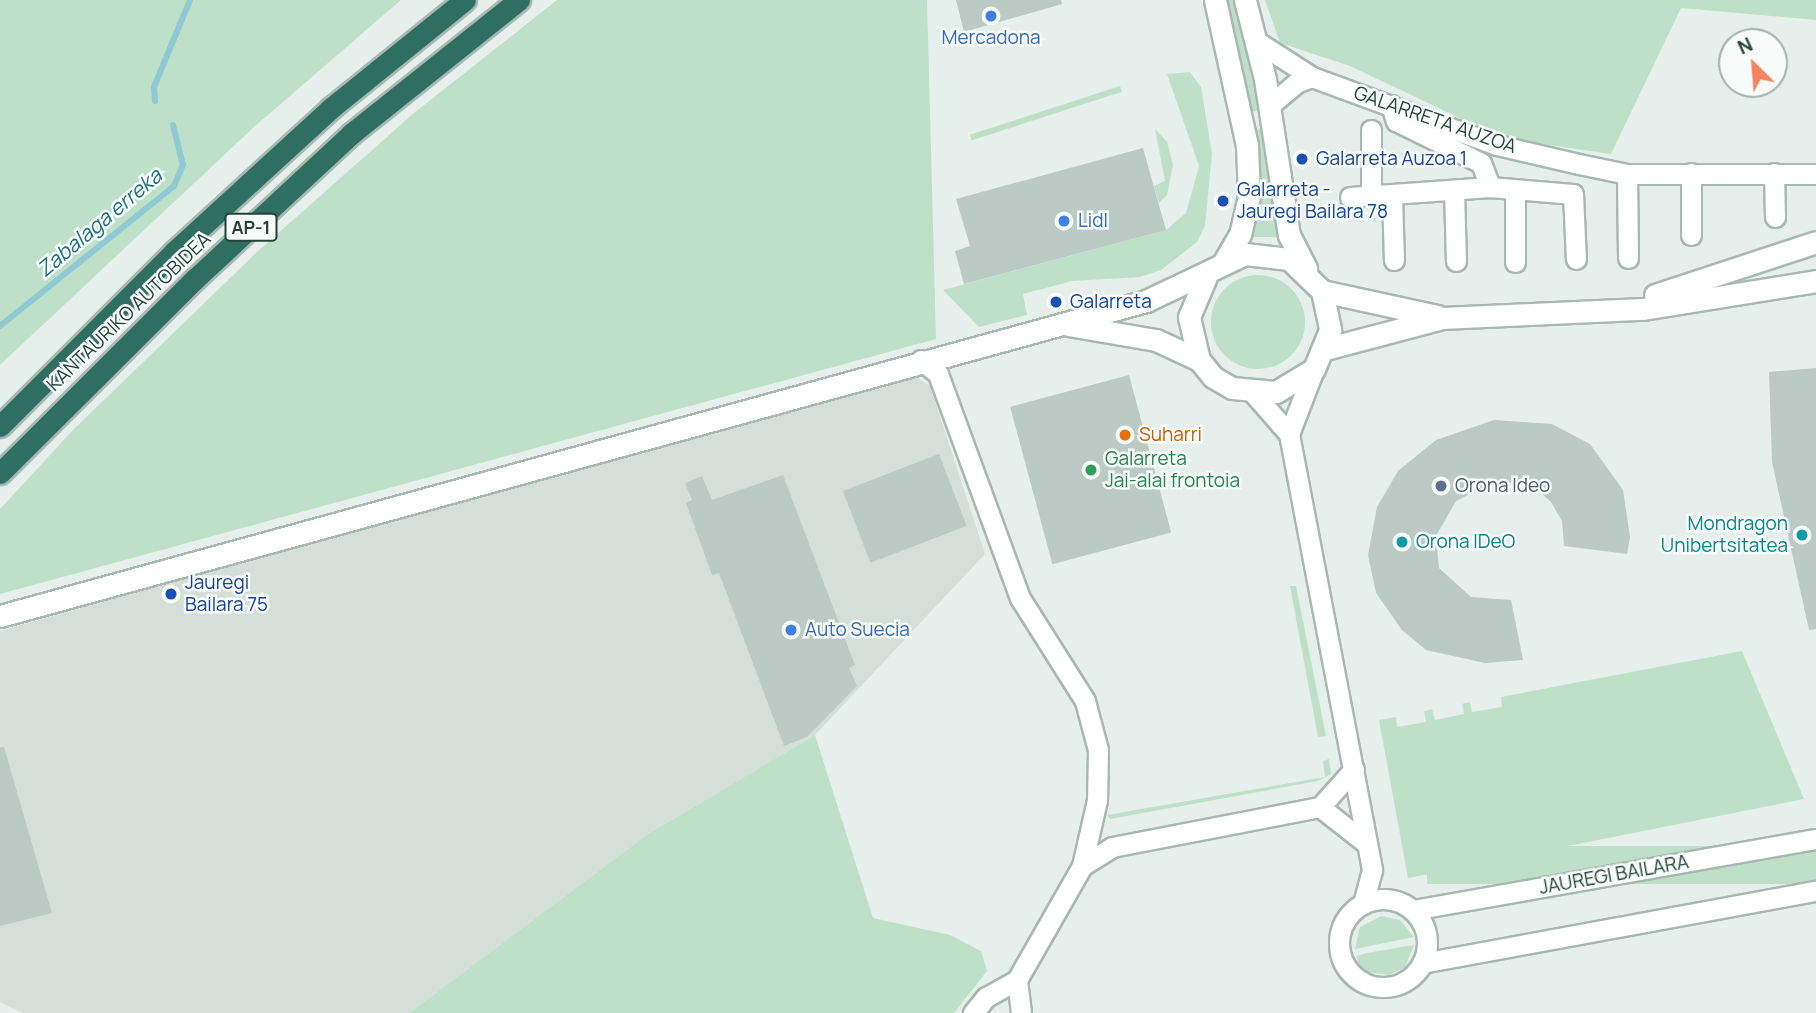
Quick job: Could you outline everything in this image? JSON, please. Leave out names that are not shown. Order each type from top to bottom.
[{"type":"highway","name":"KANTAURIKO AUTOBIDEA","points":[[0,426],[204,225],[331,108],[465,0]]},
{"type":"highway","name":"KANTAURIKO AUTOBIDEA","points":[[0,473],[165,307],[351,134],[519,0]]},
{"type":"main road","points":[[0,616],[921,360],[1146,301],[1206,277],[1224,262],[1240,234],[1249,196],[1247,145],[1215,0]]},
{"type":"main road","points":[[1056,323],[1156,340],[1199,360],[1232,388],[1254,394],[1276,392],[1314,369],[1325,349],[1330,330],[1322,291],[1307,271],[1289,235],[1270,105],[1245,0]]},
{"type":"main road","points":[[1562,316],[1675,290],[1816,242]]},
{"type":"main road","points":[[1224,262],[1267,253],[1307,271]]},
{"type":"main road","points":[[1199,360],[1189,317],[1206,277]]},
{"type":"main road","points":[[1322,291],[1442,318],[1562,316],[1816,281]]},
{"type":"main road","points":[[1325,349],[1442,318]]},
{"type":"street","name":"GALARRETA AUZOA","points":[[1256,41],[1312,77],[1497,145],[1627,174],[1813,172]]},
{"type":"street","points":[[1270,105],[1296,83],[1312,77]]},
{"type":"street","points":[[1391,105],[1396,121],[1480,163],[1490,187]]},
{"type":"street","points":[[1371,130],[1371,195]]},
{"type":"street","points":[[1691,173],[1691,235]]},
{"type":"street","points":[[1774,173],[1774,217]]},
{"type":"street","points":[[1627,174],[1628,258]]},
{"type":"street","points":[[1350,197],[1490,187],[1573,194],[1576,259]]},
{"type":"street","points":[[1454,190],[1456,261]]},
{"type":"street","points":[[1514,262],[1515,190]]},
{"type":"street","points":[[1392,194],[1394,260]]},
{"type":"street","points":[[921,360],[938,374],[1020,598],[1085,701],[1098,750],[1092,815],[1082,866],[1017,980],[985,996],[973,1013]]},
{"type":"street","points":[[1289,434],[1314,369]]},
{"type":"street","points":[[1254,394],[1289,434],[1372,874],[1363,904]]},
{"type":"street","points":[[1082,866],[1109,848],[1320,807],[1354,769]]},
{"type":"street","points":[[1320,807],[1367,844]]},
{"type":"street","points":[[1092,815],[1109,848]]},
{"type":"street","name":"JAUREGI BAILARA","points":[[1413,910],[1816,839]]},
{"type":"street","points":[[1372,874],[1392,900],[1413,910],[1427,936],[1422,963],[1403,983],[1388,987],[1358,979],[1342,959],[1340,933],[1346,917],[1363,904],[1392,900]]},
{"type":"street","points":[[1422,963],[1816,891]]},
{"type":"street","points":[[1017,980],[1021,1013]]},
{"type":"shaded area","points":[[909,373],[930,386],[985,554],[815,735],[648,834],[409,1013],[23,1013],[0,1002],[0,631]]},
{"type":"green space","points":[[0,0],[401,0],[254,127],[0,365]]},
{"type":"green space","points":[[557,0],[927,0],[936,339],[0,594],[0,509],[73,430],[258,251],[414,113]]},
{"type":"green space","points":[[1227,0],[1233,0],[1247,47],[1259,110],[1251,112]]},
{"type":"green space","points":[[1265,0],[1816,0],[1816,20],[1681,8],[1611,154],[1502,138],[1350,66],[1280,43]]},
{"type":"green space","points":[[1190,72],[1201,87],[1212,154],[1205,226],[1197,242],[1161,270],[1140,277],[1072,281],[1023,294],[1027,315],[979,327],[943,290],[1166,230],[1186,213],[1199,166],[1167,74]]},
{"type":"green space","points":[[1120,86],[1122,92],[972,141],[970,135]]},
{"type":"green space","points":[[1155,129],[1167,142],[1173,165],[1167,195],[1159,203],[1154,186],[1165,181]]},
{"type":"green space","points":[[1261,129],[1278,237],[1251,237],[1261,187],[1255,130]]},
{"type":"green space","points":[[1258,275],[1276,278],[1291,289],[1302,304],[1305,322],[1302,340],[1291,355],[1276,366],[1258,369],[1240,366],[1225,355],[1214,340],[1211,322],[1214,304],[1225,289],[1240,278]]},
{"type":"green space","points":[[1290,586],[1296,586],[1326,736],[1318,737]]},
{"type":"green space","points":[[1742,651],[1804,799],[1408,878],[1379,720],[1396,717],[1397,727],[1426,722],[1424,711],[1432,709],[1435,720],[1464,714],[1462,704],[1470,702],[1472,712],[1502,707],[1501,697]]},
{"type":"green space","points":[[815,735],[873,918],[950,935],[981,951],[987,971],[954,1013],[409,1013],[648,834]]},
{"type":"green space","points":[[1329,759],[1331,774],[1318,781],[1110,819],[1107,815],[1325,777],[1323,761]]},
{"type":"green space","points":[[1427,846],[1816,846],[1816,884],[1427,884]]},
{"type":"green space","points":[[1381,916],[1400,920],[1414,937],[1355,949],[1360,927]]},
{"type":"green space","points":[[1414,945],[1405,967],[1389,975],[1366,972],[1358,962],[1357,956]]},
{"type":"building","name":"Mercadona","points":[[956,0],[1061,0],[1062,4],[964,32]]},
{"type":"building","name":"Lidl","points":[[1143,148],[1166,230],[964,284],[955,251],[970,246],[956,199]]},
{"type":"building","name":"Mondragon Unibertsitatea","points":[[1816,368],[1816,629],[1809,630],[1772,462],[1769,372]]},
{"type":"building","name":"Galarreta Jai-alai frontoia","points":[[1129,375],[1171,532],[1052,564],[1010,407]]},
{"type":"building","name":"Orona IDeO","points":[[1494,420],[1552,424],[1590,444],[1623,490],[1630,537],[1627,554],[1564,546],[1562,521],[1551,502],[1534,487],[1517,483],[1494,482],[1456,501],[1436,536],[1439,568],[1471,597],[1511,600],[1523,660],[1485,663],[1426,650],[1402,630],[1376,593],[1368,555],[1377,507],[1398,471],[1436,440]]},
{"type":"building","name":"Auto Suecia","points":[[939,454],[967,526],[870,563],[843,491]]},
{"type":"building","name":"Auto Suecia","points":[[783,475],[855,665],[849,668],[857,686],[807,737],[784,746],[719,573],[712,575],[686,503],[692,500],[685,483],[702,476],[712,500]]},
{"type":"building","points":[[0,747],[4,747],[52,913],[0,926]]},
{"type":"waterway","name":"Zabalaga erreka","points":[[155,101],[154,87],[190,0]]},
{"type":"waterway","name":"Zabalaga erreka","points":[[0,326],[174,186],[183,165],[173,125]]},
{"type":"place","name":"Mercadona","points":[[991,16]]},
{"type":"place","name":"Galarreta Auzoa 1","points":[[1302,159]]},
{"type":"place","name":"Galarreta - Jauregi Bailara 78","points":[[1223,201]]},
{"type":"place","name":"Lidl","points":[[1064,221]]},
{"type":"place","name":"Galarreta","points":[[1056,302]]},
{"type":"place","name":"Suharri","points":[[1125,435]]},
{"type":"place","name":"Galarreta Jai-alai frontoia","points":[[1091,470]]},
{"type":"place","name":"Orona Ideo","points":[[1441,486]]},
{"type":"place","name":"Mondragon Unibertsitatea","points":[[1802,535]]},
{"type":"place","name":"Orona IDeO","points":[[1402,542]]},
{"type":"place","name":"Jauregi Bailara 75","points":[[171,594]]},
{"type":"place","name":"Auto Suecia","points":[[791,630]]}]
